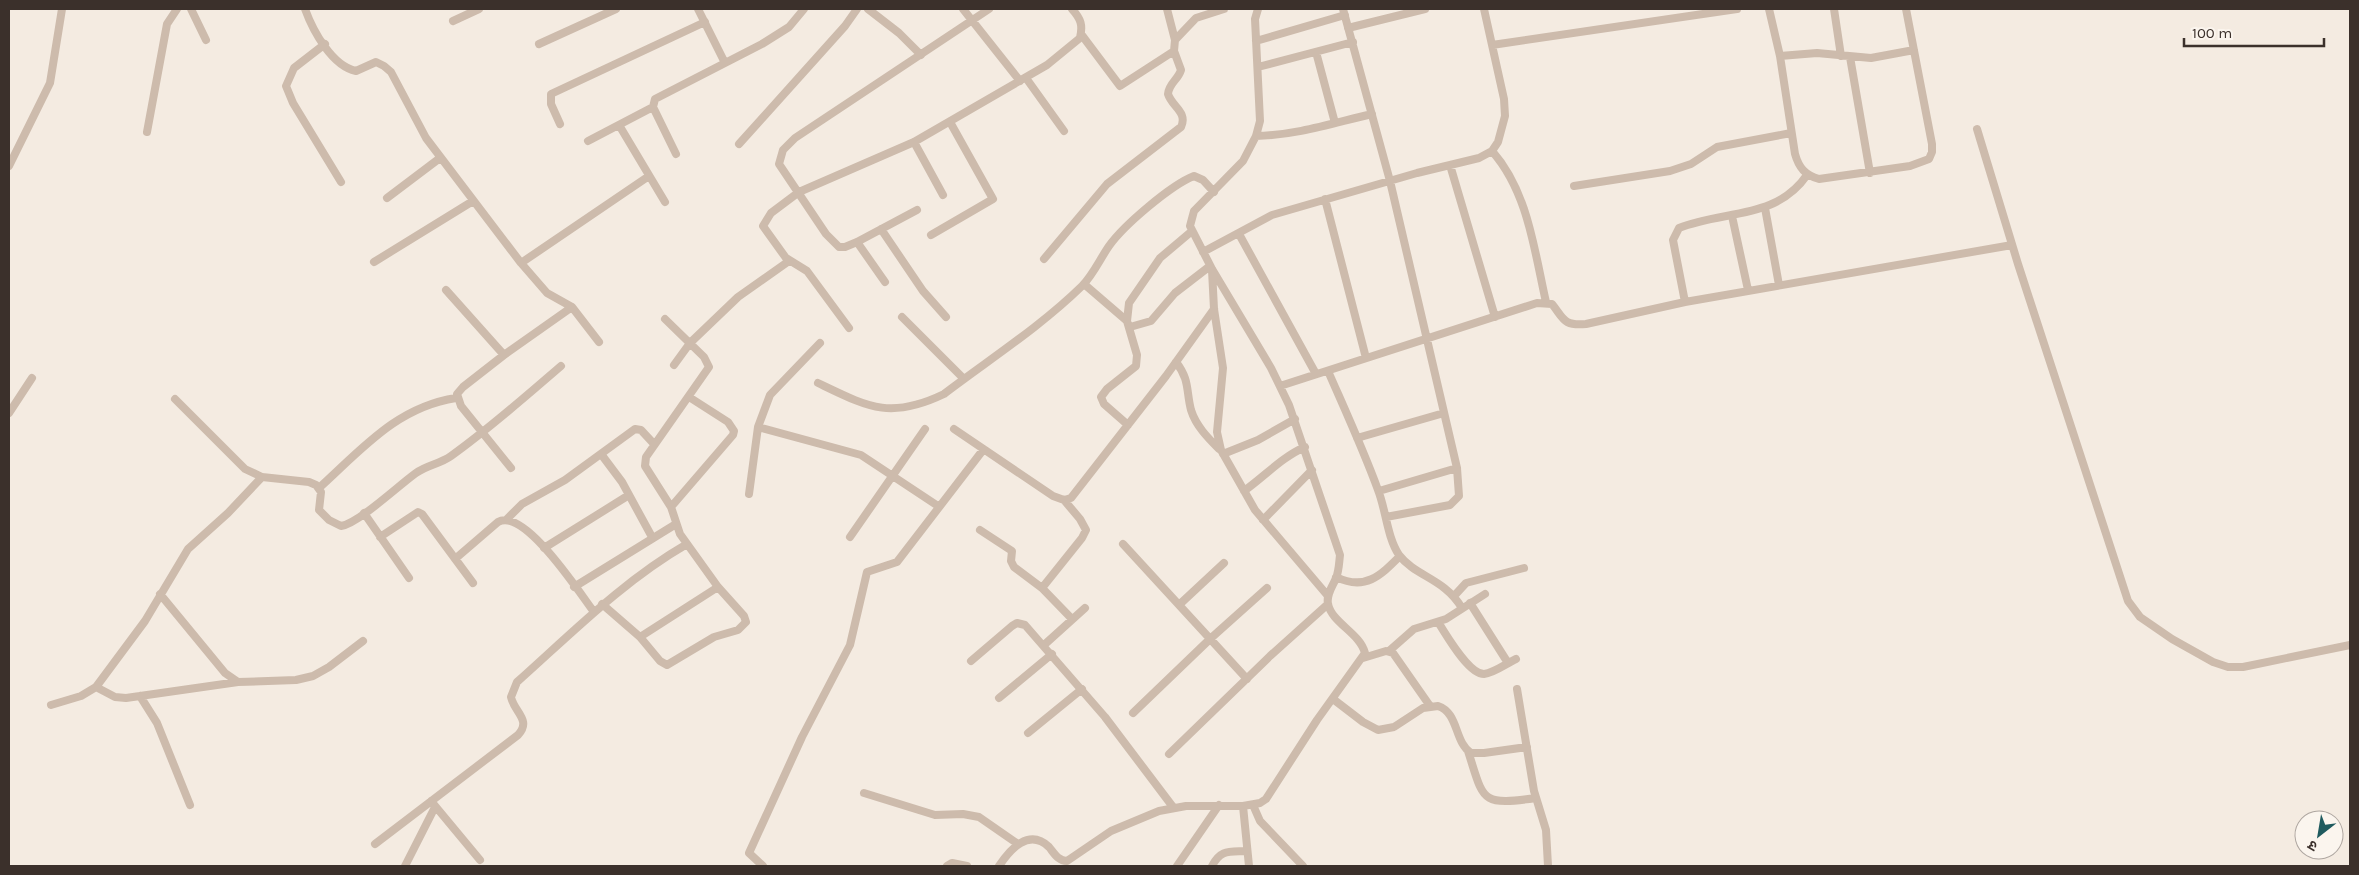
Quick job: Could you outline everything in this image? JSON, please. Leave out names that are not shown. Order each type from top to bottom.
[{"type":"street","points":[[9,166],[50,83],[62,9]]},
{"type":"street","points":[[147,132],[167,24],[177,9]]},
{"type":"street","points":[[191,9],[206,40]]},
{"type":"street","points":[[305,9],[325,44],[341,65],[356,71],[376,62],[391,72],[419,126],[440,158],[473,201],[547,293],[567,302],[599,342]]},
{"type":"street","points":[[453,21],[479,9]]},
{"type":"street","points":[[539,44],[616,9]]},
{"type":"street","points":[[698,9],[725,63]]},
{"type":"street","points":[[676,154],[653,104],[658,97],[762,44],[789,27],[804,9]]},
{"type":"street","points":[[739,144],[845,26],[857,9]]},
{"type":"street","points":[[868,9],[899,33],[921,55]]},
{"type":"street","points":[[963,9],[1064,131]]},
{"type":"street","points":[[917,210],[845,247],[832,242],[779,164],[783,150],[795,138],[989,9]]},
{"type":"street","points":[[849,328],[807,271],[789,261],[763,226],[771,213],[799,192],[914,142],[1023,80],[1072,45],[1081,34],[1082,23],[1072,9]]},
{"type":"street","points":[[1044,259],[1107,184],[1181,127],[1183,122],[1182,114],[1168,94],[1170,85],[1178,78],[1181,70],[1174,51],[1175,40],[1167,9]]},
{"type":"street","points":[[1175,40],[1196,18],[1224,9]]},
{"type":"street","points":[[1169,754],[1328,600],[1336,577],[1340,555],[1305,447],[1280,386],[1192,231],[1191,217],[1194,211],[1243,161],[1256,136],[1260,121],[1255,20],[1258,9]]},
{"type":"street","points":[[1348,28],[1425,9]]},
{"type":"street","points":[[1203,252],[1272,215],[1479,158],[1492,151],[1498,142],[1505,116],[1504,98],[1484,9]]},
{"type":"street","points":[[1492,44],[1692,12],[1737,9]]},
{"type":"street","points":[[1769,9],[1780,56],[1791,133],[1799,165],[1807,176],[1819,180],[1870,173],[1922,163],[1929,159],[1932,152],[1906,9]]},
{"type":"street","points":[[1834,9],[1870,173]]},
{"type":"street","points":[[1256,41],[1344,12],[1353,42],[1390,181],[1457,468],[1459,488],[1459,496],[1450,505],[1386,517]]},
{"type":"street","points":[[560,124],[551,104],[552,94],[705,22]]},
{"type":"street","points":[[1081,34],[1120,86],[1174,51]]},
{"type":"street","points":[[1258,66],[1353,42]]},
{"type":"street","points":[[325,44],[294,68],[286,86],[293,103],[341,182]]},
{"type":"street","points":[[1780,56],[1817,53],[1871,58],[1914,50]]},
{"type":"street","points":[[1316,52],[1335,123]]},
{"type":"street","points":[[588,141],[654,107]]},
{"type":"street","points":[[1256,136],[1286,134],[1372,114]]},
{"type":"street","points":[[931,235],[994,198],[950,122]]},
{"type":"street","points":[[619,125],[665,202]]},
{"type":"street","points":[[1977,129],[2114,566],[2128,600],[2140,618],[2213,662],[2228,667],[2243,667],[2350,645]]},
{"type":"street","points":[[1574,186],[1670,171],[1691,164],[1706,152],[1717,147],[1791,133]]},
{"type":"street","points":[[914,142],[943,195]]},
{"type":"street","points":[[1492,151],[1502,162],[1519,192],[1546,302]]},
{"type":"street","points":[[386,198],[440,158]]},
{"type":"street","points":[[1450,165],[1495,317]]},
{"type":"street","points":[[521,263],[649,176]]},
{"type":"street","points":[[818,384],[870,407],[886,409],[924,404],[944,394],[1056,310],[1084,284],[1116,238],[1163,195],[1186,179],[1194,176],[1200,178],[1214,192]]},
{"type":"street","points":[[1685,302],[1674,250],[1674,233],[1687,225],[1765,208],[1787,198],[1798,189],[1807,176]]},
{"type":"street","points":[[1325,200],[1366,358]]},
{"type":"street","points":[[374,262],[473,201]]},
{"type":"street","points":[[1765,208],[1779,284]]},
{"type":"street","points":[[1732,216],[1748,290]]},
{"type":"street","points":[[881,229],[923,291],[946,317]]},
{"type":"street","points":[[1128,425],[1104,404],[1101,397],[1107,389],[1136,366],[1136,356],[1128,324],[1129,303],[1160,258],[1192,231]]},
{"type":"street","points":[[1239,234],[1316,374]]},
{"type":"street","points":[[857,242],[885,282]]},
{"type":"street","points":[[1280,386],[1546,302],[1552,304],[1557,314],[1565,322],[1575,325],[1779,284],[2012,245]]},
{"type":"street","points":[[674,365],[690,343],[738,297],[789,261]]},
{"type":"street","points":[[1084,284],[1128,324],[1151,321],[1175,293],[1211,267]]},
{"type":"street","points":[[999,866],[1018,844],[1027,839],[1041,841],[1067,864],[1111,831],[1144,816],[1173,807],[1243,806],[1260,803],[1271,794],[1365,653],[1364,648],[1328,600],[1263,520],[1222,452],[1217,432],[1222,368],[1214,309],[1211,267]]},
{"type":"street","points":[[446,290],[504,355]]},
{"type":"street","points":[[561,366],[482,433],[436,466],[419,471],[347,525],[336,524],[319,510],[319,488],[380,432],[403,416],[430,403],[456,398],[463,386],[572,307]]},
{"type":"street","points":[[1064,500],[1076,492],[1176,362],[1214,309]]},
{"type":"street","points":[[902,317],[964,379]]},
{"type":"street","points":[[602,604],[640,637],[660,661],[667,665],[714,637],[744,627],[746,622],[744,616],[718,587],[687,544],[676,524],[671,508],[645,466],[644,460],[654,444],[709,367],[704,357],[665,319]]},
{"type":"street","points":[[749,494],[758,427],[765,405],[776,387],[820,343]]},
{"type":"street","points":[[1176,362],[1186,377],[1194,417],[1206,436],[1222,452]]},
{"type":"street","points":[[1328,371],[1379,491],[1394,545],[1400,556],[1455,595],[1466,606],[1508,663]]},
{"type":"street","points":[[9,413],[32,378]]},
{"type":"street","points":[[671,508],[733,435],[734,431],[728,422],[689,397]]},
{"type":"street","points":[[456,398],[511,468]]},
{"type":"street","points":[[175,399],[245,469],[262,477],[309,482],[319,488]]},
{"type":"street","points":[[1356,438],[1444,413]]},
{"type":"street","points":[[1222,452],[1258,440],[1295,419]]},
{"type":"street","points":[[758,427],[861,454],[938,506]]},
{"type":"street","points":[[455,559],[498,522],[507,519],[522,504],[565,480],[635,429],[642,430],[654,444]]},
{"type":"street","points":[[850,536],[925,429]]},
{"type":"street","points":[[954,429],[1053,496],[1064,500],[1080,519],[1086,530],[1082,538],[1042,588]]},
{"type":"street","points":[[1244,491],[1268,474],[1283,459],[1305,447]]},
{"type":"street","points":[[763,866],[749,853],[802,737],[850,645],[867,572],[897,562],[938,506],[983,450]]},
{"type":"street","points":[[601,454],[630,495],[652,537]]},
{"type":"street","points":[[1379,491],[1457,468]]},
{"type":"street","points":[[1263,520],[1312,470]]},
{"type":"street","points":[[51,705],[81,696],[96,687],[145,621],[188,548],[228,513],[262,477]]},
{"type":"street","points":[[544,548],[630,495]]},
{"type":"street","points":[[380,537],[418,512],[426,518],[473,583]]},
{"type":"street","points":[[364,513],[409,578]]},
{"type":"street","points":[[507,519],[533,534],[594,612]]},
{"type":"street","points":[[574,587],[652,537],[676,524]]},
{"type":"street","points":[[980,530],[1012,551],[1011,561],[1014,567],[1042,588],[1072,619]]},
{"type":"street","points":[[375,844],[433,804],[522,731],[524,720],[511,697],[514,687],[602,604],[648,567],[687,544]]},
{"type":"street","points":[[1123,544],[1247,678]]},
{"type":"street","points":[[1336,577],[1352,583],[1372,580],[1382,574],[1400,556]]},
{"type":"street","points":[[1180,604],[1224,563]]},
{"type":"street","points":[[1455,595],[1466,583],[1524,568]]},
{"type":"street","points":[[640,637],[718,587]]},
{"type":"street","points":[[1133,713],[1210,638],[1267,588]]},
{"type":"street","points":[[160,594],[225,673],[238,682]]},
{"type":"street","points":[[1363,658],[1389,651],[1414,629],[1438,622],[1485,594]]},
{"type":"street","points":[[1044,645],[1085,608]]},
{"type":"street","points":[[1438,622],[1465,662],[1477,672],[1486,673],[1516,659]]},
{"type":"street","points":[[971,661],[1017,623],[1028,627],[1082,689],[1136,756],[1173,807]]},
{"type":"street","points":[[96,687],[115,697],[140,696],[238,682],[296,680],[312,676],[343,658],[363,640]]},
{"type":"street","points":[[1389,651],[1396,657],[1430,706]]},
{"type":"street","points":[[999,698],[1052,654]]},
{"type":"street","points":[[1028,733],[1082,689]]},
{"type":"street","points":[[1517,689],[1536,798],[1546,830],[1548,866]]},
{"type":"street","points":[[140,696],[157,723],[190,805]]},
{"type":"street","points":[[1333,699],[1362,722],[1378,730],[1394,727],[1430,706],[1443,708],[1449,713],[1468,751],[1481,790],[1486,796],[1500,802],[1536,798]]},
{"type":"street","points":[[1468,751],[1477,754],[1527,748]]},
{"type":"street","points":[[864,793],[935,815],[963,814],[979,817],[1018,844]]},
{"type":"street","points":[[433,804],[480,860]]},
{"type":"street","points":[[405,866],[433,804]]},
{"type":"street","points":[[1177,866],[1218,805]]},
{"type":"street","points":[[1253,805],[1260,821],[1303,866]]},
{"type":"street","points":[[1243,806],[1249,866]]},
{"type":"street","points":[[1212,866],[1217,857],[1223,853],[1247,851]]},
{"type":"street","points":[[947,866],[952,863],[967,866]]}]
